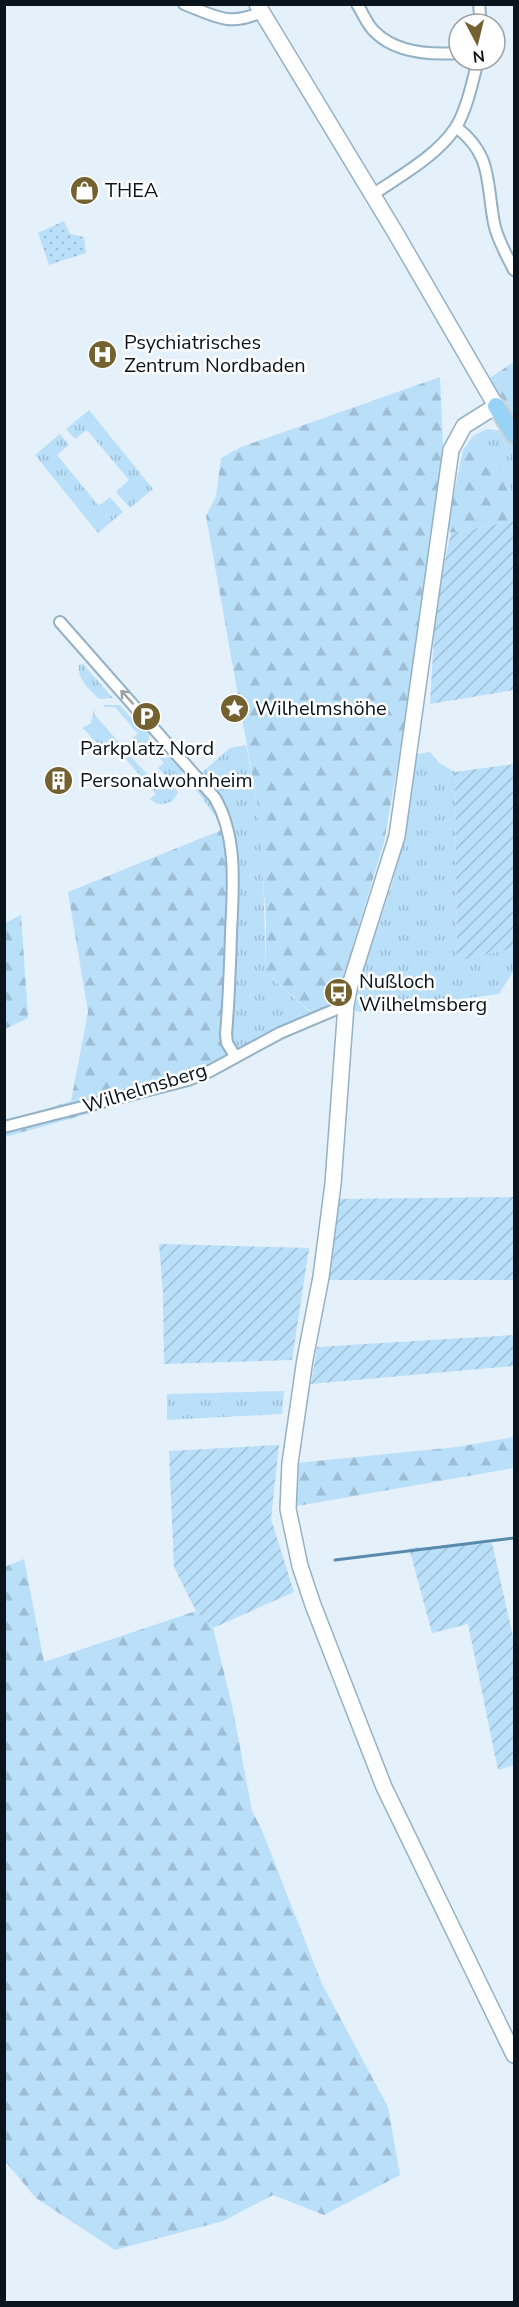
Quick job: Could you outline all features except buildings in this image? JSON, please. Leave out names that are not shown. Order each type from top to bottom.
[{"type":"main road","points":[[259,8],[514,435]]},
{"type":"main road","points":[[496,406],[464,426],[451,450],[397,836],[346,1005],[333,1184],[321,1277],[303,1370],[290,1463],[288,1509],[300,1566],[313,1605],[384,1787],[514,2055]]},
{"type":"street","points":[[184,4],[223,20],[233,21],[249,17],[259,8]]},
{"type":"street","points":[[357,4],[376,33],[414,52],[447,54]]},
{"type":"street","points":[[372,195],[424,161],[456,127],[475,72]]},
{"type":"street","points":[[456,127],[475,145],[484,161],[488,172],[494,225],[514,270]]},
{"type":"street","points":[[60,622],[218,804],[230,839],[233,897],[226,1034],[227,1042],[235,1056]]},
{"type":"street","name":"Wilhelmsberg","points":[[4,1127],[188,1080],[317,1016],[346,1005]]},
{"type":"green space","points":[[64,221],[70,234],[84,237],[86,253],[49,265],[38,233]]},
{"type":"green space","points":[[514,362],[514,423],[488,379]]},
{"type":"green space","points":[[440,377],[443,445],[405,723],[384,842],[335,1005],[312,1013],[266,973],[266,921],[259,813],[206,516],[216,496],[221,458],[241,447]]},
{"type":"green space","points":[[89,410],[153,489],[130,508],[116,492],[129,480],[87,430],[75,439],[66,429]]},
{"type":"green space","points":[[487,429],[505,431],[514,447],[514,495],[474,435]]},
{"type":"green space","points":[[60,434],[69,445],[57,455],[99,506],[110,497],[123,512],[98,533],[35,455]]},
{"type":"green space","points":[[474,435],[514,495],[514,521],[451,533],[447,527],[463,450]]},
{"type":"green space","points":[[514,521],[514,690],[430,704],[436,600],[451,533]]},
{"type":"green space","points":[[83,664],[113,698],[99,699],[88,688],[80,675],[79,665]]},
{"type":"green space","points":[[104,705],[120,705],[139,728],[148,727],[153,733],[148,738],[165,758],[174,756],[181,764],[182,775],[173,780],[169,779],[158,768],[164,763],[155,752],[149,746],[137,743],[132,738],[138,734],[115,707]]},
{"type":"green space","points":[[95,706],[94,714],[124,748],[129,743],[133,747],[131,757],[157,784],[176,789],[178,793],[172,801],[161,804],[150,799],[156,794],[117,749],[107,755],[83,728],[91,723]]},
{"type":"green space","points":[[246,745],[259,813],[266,973],[320,1021],[293,1032],[237,1061],[221,1051],[229,866],[224,829],[191,782],[230,748]]},
{"type":"green space","points":[[430,752],[439,763],[455,772],[457,961],[514,948],[514,970],[499,994],[360,1012],[354,1010],[365,964],[393,881],[408,813],[417,754]]},
{"type":"green space","points":[[514,764],[514,948],[457,961],[455,772]]},
{"type":"green space","points":[[224,829],[229,866],[221,1051],[237,1061],[195,1084],[5,1137],[4,1122],[71,1101],[88,1012],[68,892]]},
{"type":"green space","points":[[21,915],[28,1018],[5,1029],[5,923]]},
{"type":"green space","points":[[514,1197],[514,1280],[328,1280],[339,1199]]},
{"type":"green space","points":[[159,1244],[309,1248],[292,1360],[164,1364],[163,1293]]},
{"type":"green space","points":[[514,1335],[514,1366],[311,1384],[317,1347]]},
{"type":"green space","points":[[284,1391],[282,1414],[167,1420],[167,1394]]},
{"type":"green space","points":[[514,1437],[514,1468],[297,1506],[297,1463],[457,1447]]},
{"type":"green space","points":[[279,1445],[271,1519],[294,1592],[213,1628],[196,1611],[174,1567],[169,1451]]},
{"type":"green space","points":[[492,1543],[514,1641],[514,1765],[498,1770],[468,1624],[432,1633],[409,1548]]},
{"type":"green space","points":[[24,1559],[44,1662],[196,1611],[213,1628],[232,1705],[252,1811],[261,1828],[322,1984],[388,2107],[400,2175],[324,2215],[273,2195],[223,2221],[115,2250],[36,2198],[5,2161],[4,1567]]},
{"type":"waterway","points":[[335,1560],[514,1538]]},
{"type":"place","name":"THEA","points":[[84,190]]},
{"type":"place","name":"Psychiatrisches Zentrum Nordbaden","points":[[103,354]]},
{"type":"place","name":"Wilhelmshöhe","points":[[234,708]]},
{"type":"place","name":"Parkplatz Nord","points":[[147,717]]},
{"type":"place","name":"Personalwohnheim","points":[[59,780]]},
{"type":"place","name":"Nußloch Wilhelmsberg","points":[[338,992]]}]
